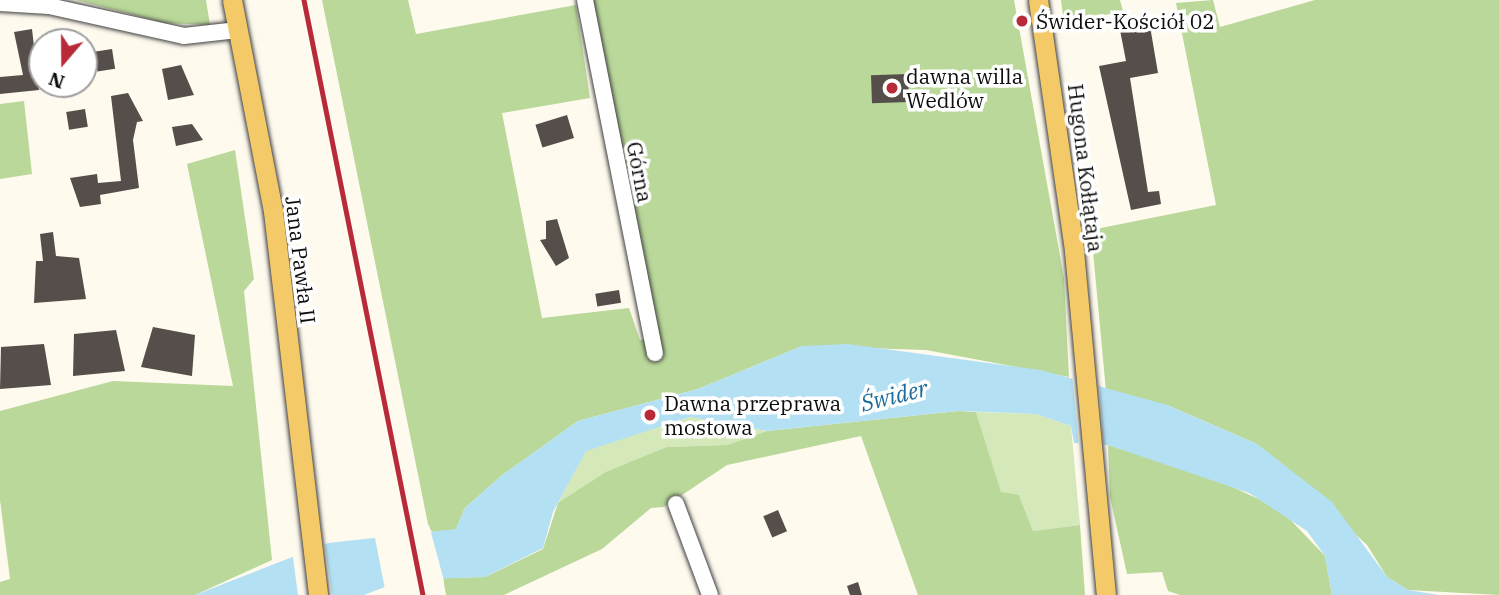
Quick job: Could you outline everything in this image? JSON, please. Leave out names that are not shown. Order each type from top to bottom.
[{"type":"main road","name":"Jana Pawła II","points":[[232,0],[274,211],[318,595]]},
{"type":"main road","name":"Hugona Kołłątaja","points":[[1038,0],[1081,344],[1106,595]]},
{"type":"street","name":"Górna","points":[[585,0],[655,353]]},
{"type":"street","points":[[0,4],[49,6],[184,36],[238,30]]},
{"type":"street","points":[[676,504],[710,595]]},
{"type":"green space","points":[[76,0],[206,0],[210,25],[165,23]]},
{"type":"green space","points":[[322,0],[408,0],[416,34],[576,5],[590,98],[502,113],[542,318],[629,308],[640,340],[656,337],[592,0],[1014,0],[1064,278],[1069,377],[926,350],[802,346],[698,389],[578,421],[501,476],[465,508],[456,529],[438,535],[429,529]]},
{"type":"green space","points":[[1061,0],[1120,0],[1123,11],[1064,24]]},
{"type":"green space","points":[[1213,0],[1220,27],[1315,0],[1499,0],[1499,595],[1408,590],[1387,577],[1367,545],[1257,444],[1167,405],[1106,391],[1091,230],[1216,205],[1176,3]]},
{"type":"green space","points":[[24,101],[32,174],[0,179],[0,104]]},
{"type":"green space","points":[[235,150],[254,279],[244,291],[272,560],[195,595],[0,595],[0,582],[10,579],[0,500],[0,411],[113,381],[233,386],[187,164]]},
{"type":"green space","points":[[958,411],[976,412],[1001,492],[1019,495],[1033,531],[1080,525],[1085,595],[918,595],[861,436],[727,465],[664,507],[651,508],[602,549],[504,595],[446,595],[443,578],[485,577],[543,549],[558,503],[606,472],[667,447],[727,445],[767,431]]},
{"type":"green space","points":[[976,412],[1036,414],[1071,426],[1080,525],[1033,531],[1019,495],[1001,493]]},
{"type":"green space","points":[[690,417],[767,431],[727,445],[667,447],[558,503],[586,450]]},
{"type":"green space","points":[[1108,445],[1213,478],[1280,509],[1325,556],[1332,595],[1180,595],[1168,591],[1162,572],[1127,574],[1110,497]]},
{"type":"water","name":"Świder","points":[[848,344],[1041,370],[1167,405],[1257,444],[1332,502],[1387,577],[1408,590],[1439,595],[1332,595],[1325,556],[1307,531],[1249,493],[1108,445],[1074,443],[1071,426],[1036,414],[958,411],[767,431],[690,417],[586,451],[553,512],[543,548],[485,577],[403,580],[364,595],[195,595],[328,543],[456,529],[465,508],[501,476],[578,421],[698,389],[802,346]]},
{"type":"pier","points":[[1072,374],[1099,384],[1104,448],[1079,447]]},
{"type":"pier","points":[[429,525],[444,581],[385,589],[374,533]]},
{"type":"pier","points":[[324,540],[332,595],[298,595],[292,550]]},
{"type":"building","points":[[1158,18],[1161,31],[1151,32],[1158,73],[1130,78],[1148,192],[1159,191],[1161,204],[1131,210],[1099,66],[1126,61],[1119,25]]},
{"type":"building","points":[[28,30],[28,91],[0,94],[0,77],[23,75],[14,32]]},
{"type":"building","points":[[112,49],[115,69],[98,71],[98,51]]},
{"type":"building","points":[[181,65],[194,95],[168,100],[162,69]]},
{"type":"building","name":"dawna willa Wedlów","points":[[908,74],[909,102],[872,103],[871,75]]},
{"type":"building","points":[[128,93],[143,121],[137,122],[133,140],[139,188],[100,195],[101,204],[80,207],[70,178],[97,174],[98,183],[121,181],[111,96]]},
{"type":"building","points":[[85,109],[88,127],[69,130],[66,112]]},
{"type":"building","points":[[567,115],[574,138],[542,148],[535,125]]},
{"type":"building","points":[[192,124],[203,140],[176,146],[172,127]]},
{"type":"building","points":[[557,219],[569,258],[556,266],[540,240],[546,239],[546,221]]},
{"type":"building","points":[[53,232],[56,256],[79,258],[86,299],[34,303],[36,261],[43,261],[40,234]]},
{"type":"building","points":[[619,290],[621,303],[597,307],[595,294]]},
{"type":"building","points":[[153,327],[195,335],[192,376],[141,367]]},
{"type":"building","points":[[116,330],[125,371],[73,376],[74,334]]},
{"type":"building","points":[[44,344],[51,385],[0,389],[1,347]]},
{"type":"building","points":[[778,510],[787,531],[772,537],[763,516]]},
{"type":"building","points":[[858,582],[862,595],[850,595],[847,586]]},
{"type":"railway","points":[[304,0],[423,595]]},
{"type":"place","name":"Świder-Kościół 02","points":[[1022,21]]},
{"type":"place","name":"dawna willa Wedlów","points":[[892,88]]},
{"type":"place","name":"Dawna przeprawa mostowa","points":[[650,415]]}]
